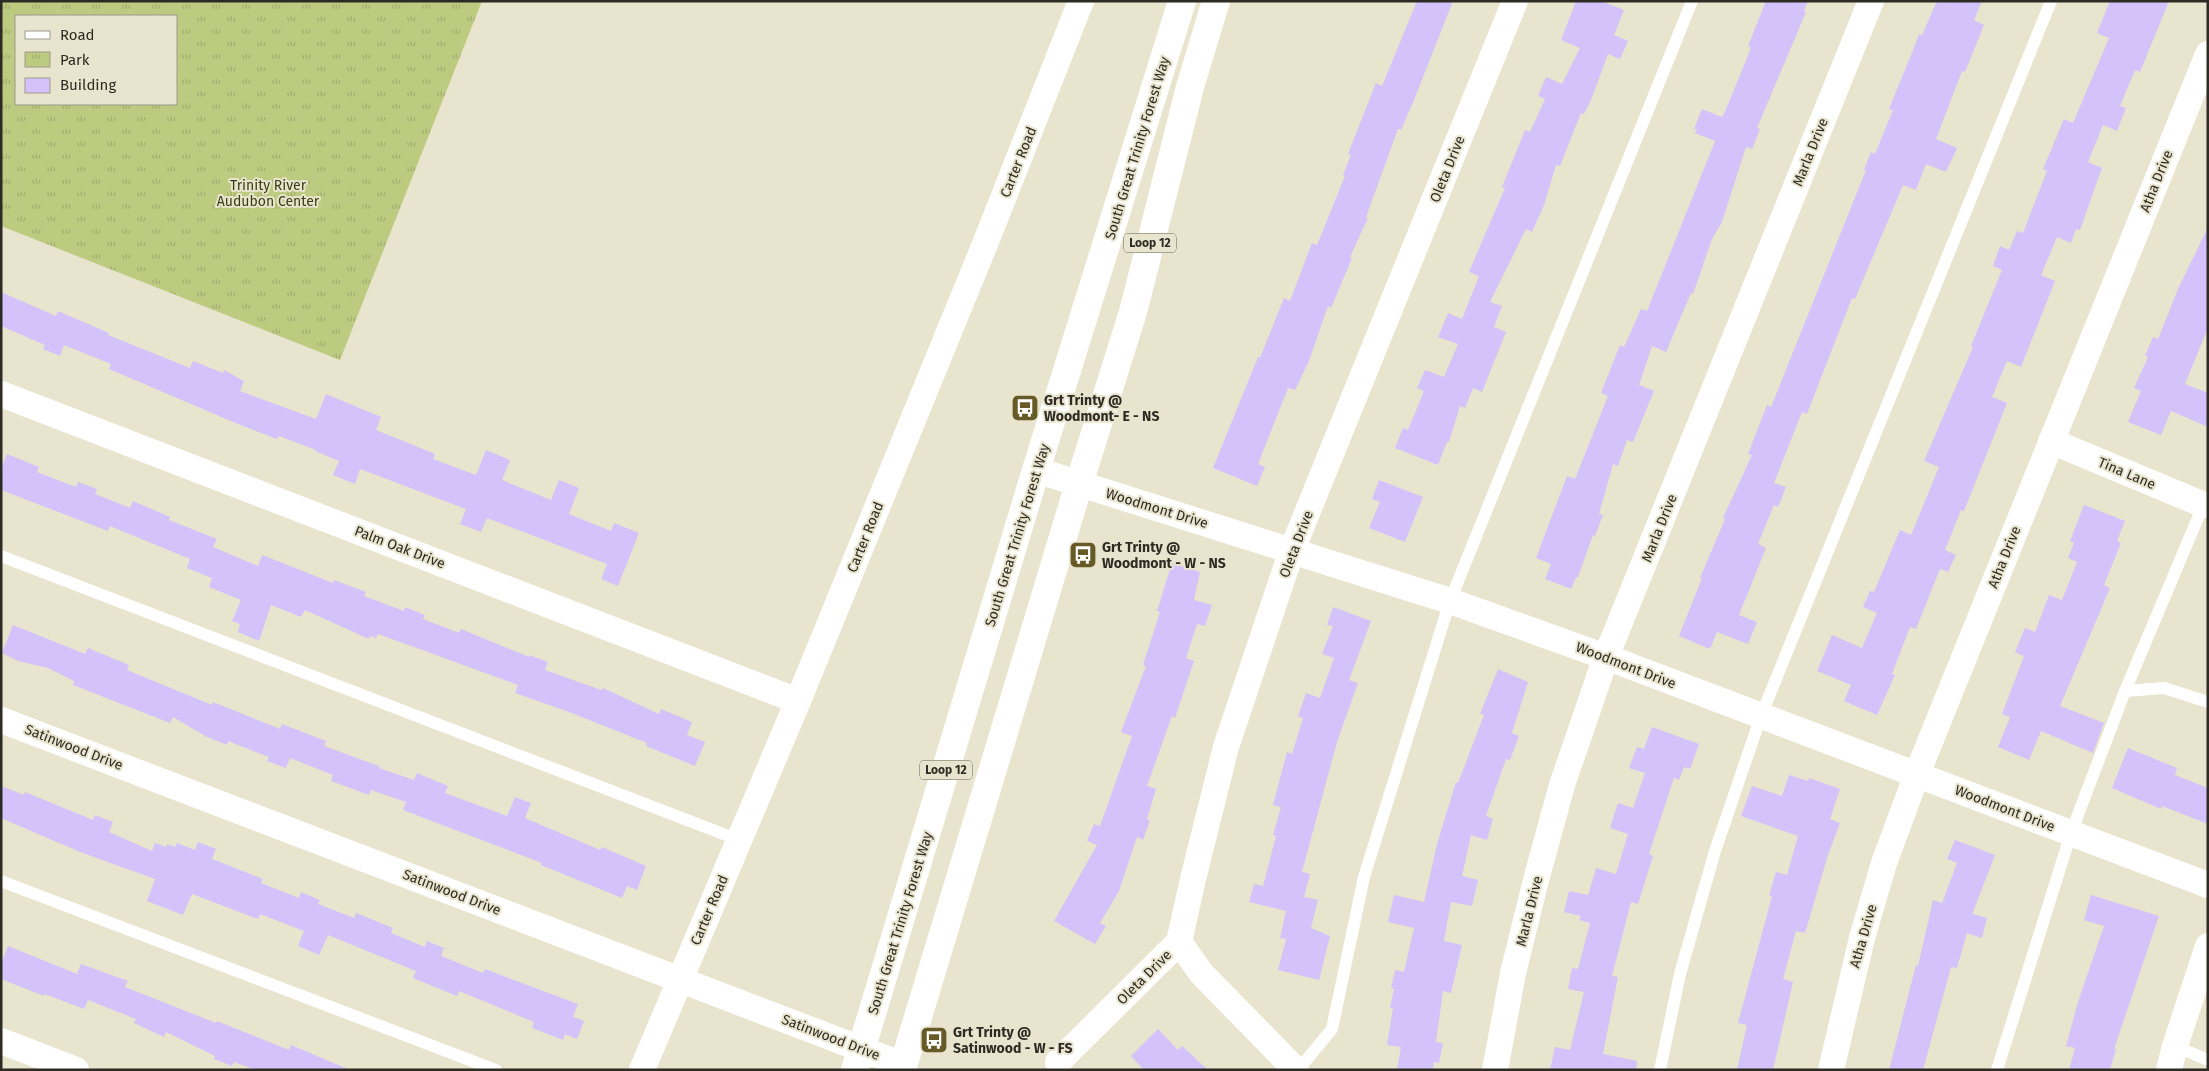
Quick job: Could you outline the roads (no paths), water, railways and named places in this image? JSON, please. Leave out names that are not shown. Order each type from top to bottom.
[{"type":"main road","name":"South Great Trinity Forest Way","points":[[858,1059],[1036,470],[1182,1]]},
{"type":"main road","name":"Loop 12","points":[[903,1067],[1079,484],[1133,312],[1190,87],[1216,1]]},
{"type":"street","name":"Carter Road","points":[[642,1070],[798,701],[1082,1]]},
{"type":"street","name":"Oleta Drive","points":[[1062,1066],[1179,942],[1192,879],[1226,747],[1292,550],[1515,1]]},
{"type":"street","name":"Marla Drive","points":[[1495,1070],[1513,973],[1536,880],[1562,785],[1606,657],[1871,1]]},
{"type":"street","name":"Atha Drive","points":[[1831,1070],[1862,938],[1884,863],[1917,774],[2208,54]]},
{"type":"street","name":"Palm Oak Drive","points":[[1,394],[798,701]]},
{"type":"street","name":"Tina Lane","points":[[2051,441],[2206,499]]},
{"type":"street","name":"Woodmont Drive","points":[[1036,470],[1450,601],[1606,657],[2208,885]]},
{"type":"street","name":"Satinwood Drive","points":[[1,720],[679,979],[858,1059],[903,1067]]},
{"type":"street","points":[[1179,942],[1202,974],[1297,1070]]},
{"type":"street","points":[[2172,1058],[2208,946]]},
{"type":"street","points":[[1,1041],[76,1070]]},
{"type":"lane","points":[[1297,1070],[1332,1029],[1364,877],[1450,601],[1692,1]]},
{"type":"lane","points":[[1660,1070],[1680,974],[1716,851],[1761,716],[2051,1]]},
{"type":"lane","points":[[1997,1070],[2071,833],[2125,690],[2206,499]]},
{"type":"lane","points":[[1,556],[739,840]]},
{"type":"lane","points":[[2125,690],[2164,688],[2208,702]]},
{"type":"lane","points":[[1,881],[496,1070]]},
{"type":"lane","points":[[2172,1058],[2208,1060]]},
{"type":"place","name":"Grt Trinty @ Woodmont- E - NS","points":[[1025,408]]},
{"type":"place","name":"Grt Trinty @ Woodmont - W - NS","points":[[1083,555]]},
{"type":"place","name":"Grt Trinty @ Satinwood - W - FS","points":[[934,1040]]},
{"type":"park label","name":"Trinity River Audubon Center","points":[[268,194]]}]
